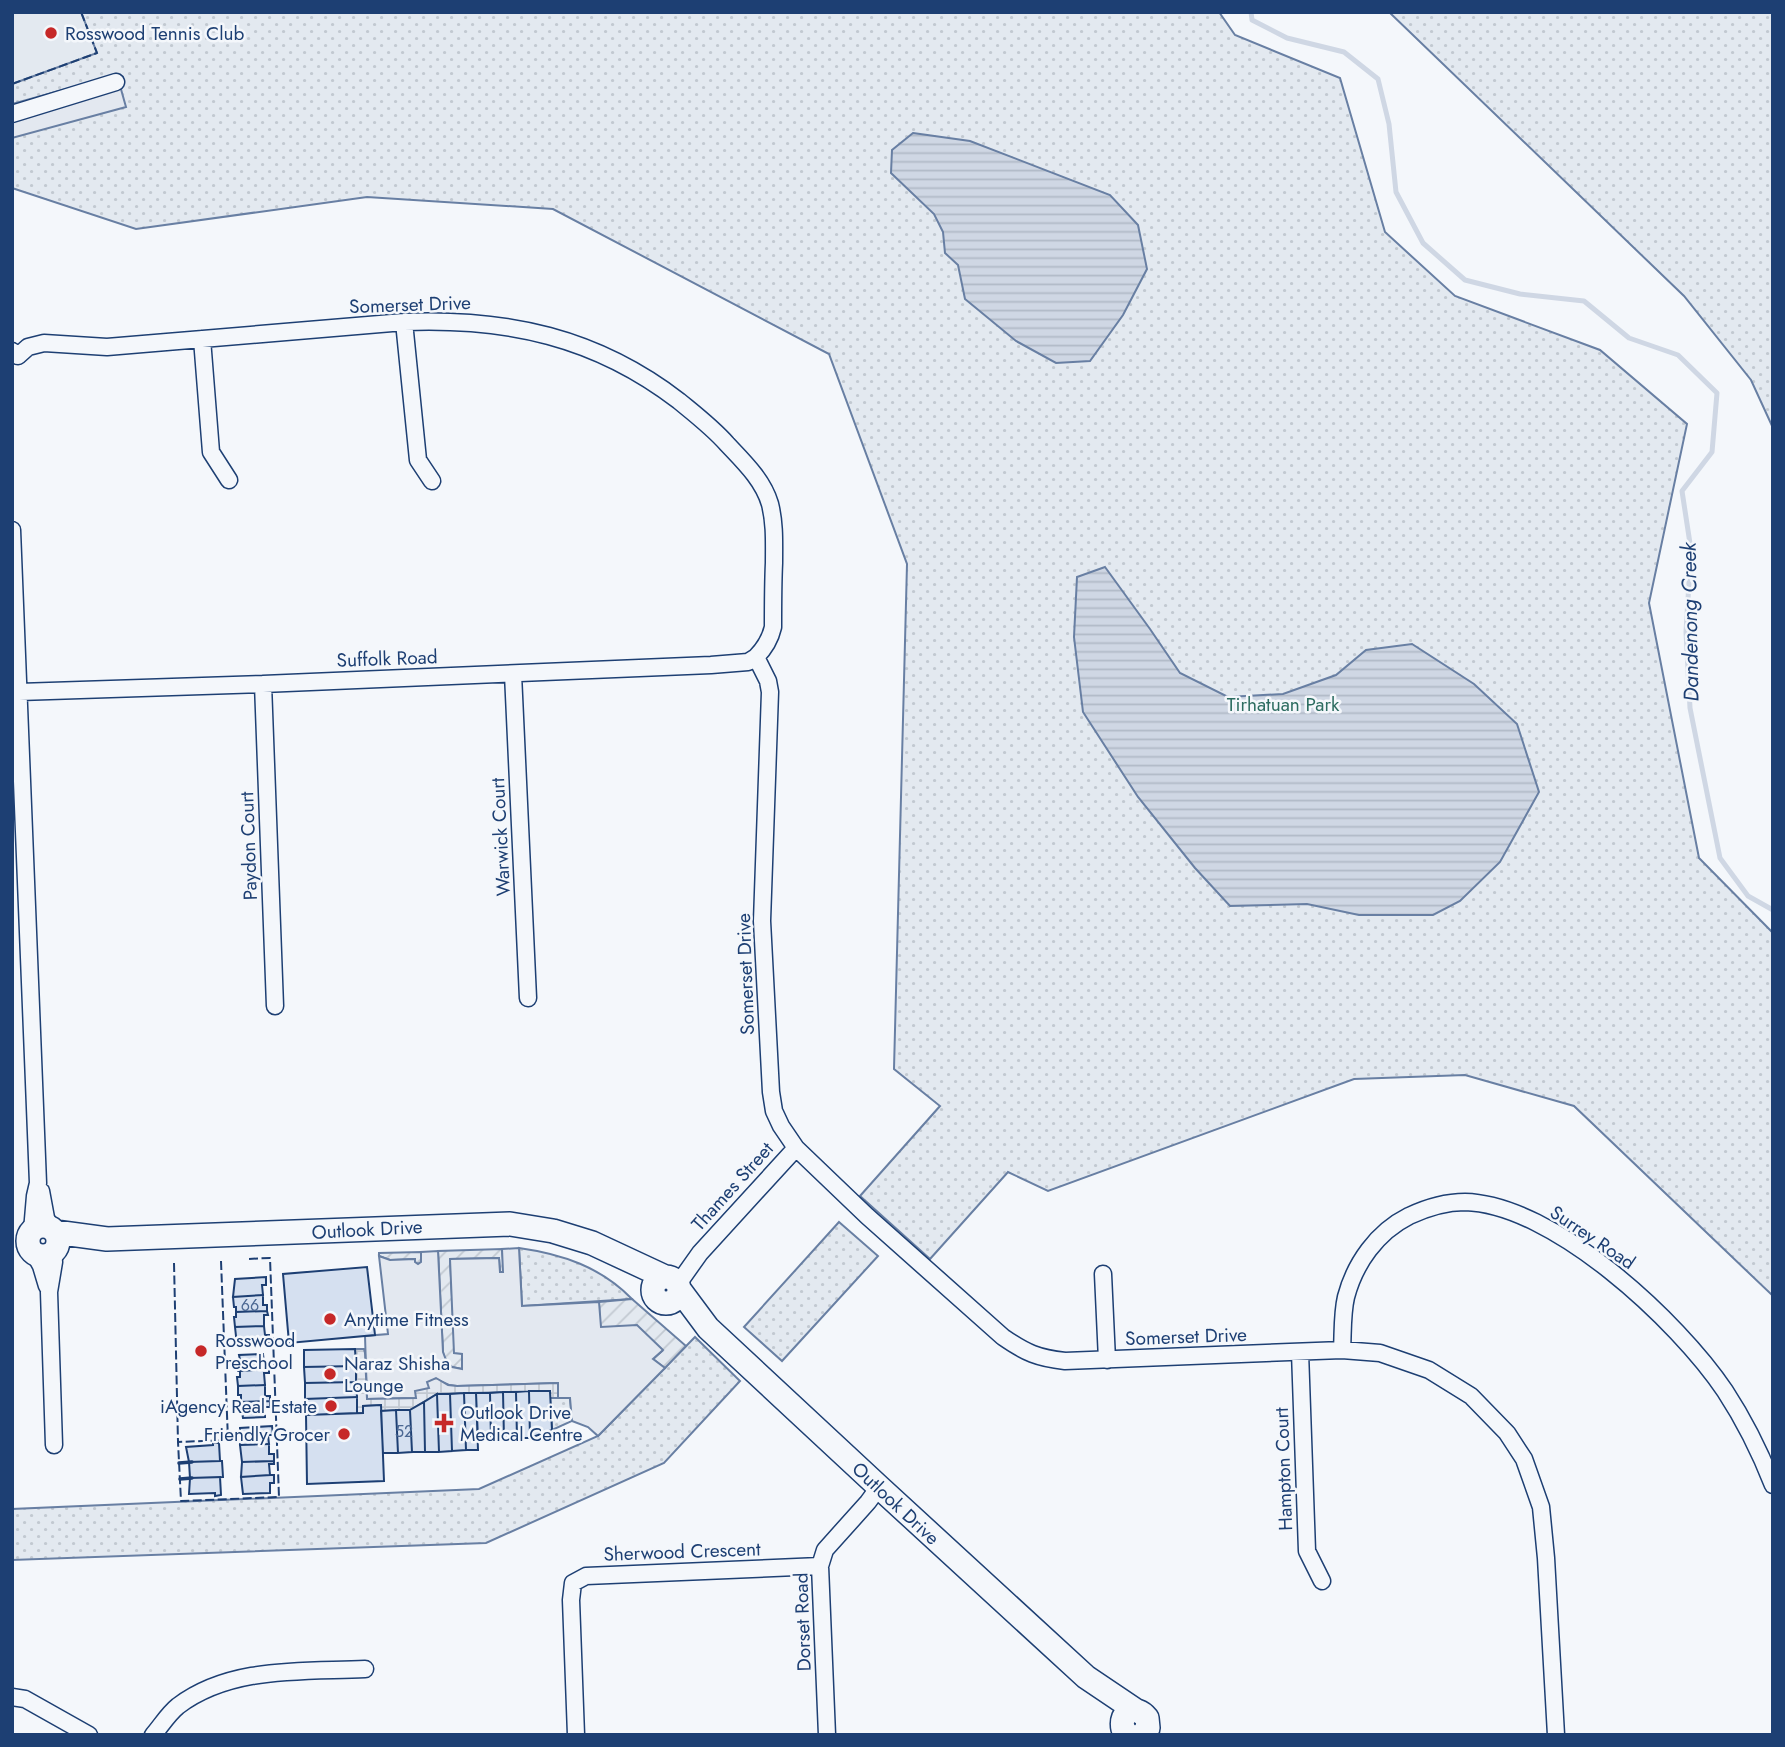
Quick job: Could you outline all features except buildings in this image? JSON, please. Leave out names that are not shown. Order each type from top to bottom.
[{"type":"street","points":[[12,114],[116,82]]},
{"type":"street","points":[[404,322],[418,460],[432,481]]},
{"type":"street","name":"Somerset Drive","points":[[14,357],[28,348],[44,344],[107,347],[404,322],[487,324],[556,337],[625,365],[666,391],[718,433],[752,471],[764,489],[770,504],[774,529],[773,627],[765,648],[756,657],[768,681],[770,692],[762,921],[771,1092],[774,1111],[781,1126],[796,1148],[867,1216],[1003,1337],[1021,1350],[1043,1359],[1065,1362],[1342,1350],[1380,1353],[1429,1370],[1471,1396],[1507,1433],[1524,1459],[1541,1507],[1556,1735]]},
{"type":"street","points":[[202,339],[211,452],[229,480]]},
{"type":"street","points":[[12,530],[38,1183],[35,1195],[37,1242],[49,1292],[54,1445]]},
{"type":"street","name":"Suffolk Road","points":[[19,692],[711,665],[748,662],[756,657]]},
{"type":"street","name":"Warwick Court","points":[[513,674],[528,998]]},
{"type":"street","name":"Paydon Court","points":[[263,684],[275,1006]]},
{"type":"street","name":"Thames Street","points":[[669,1287],[796,1148]]},
{"type":"street","name":"Surrey Road","points":[[1342,1350],[1344,1312],[1351,1280],[1372,1245],[1383,1234],[1397,1222],[1435,1206],[1464,1202],[1497,1207],[1553,1231],[1587,1253],[1631,1288],[1678,1332],[1724,1389],[1761,1455],[1773,1485]]},
{"type":"street","name":"Outlook Drive","points":[[37,1242],[510,1224],[553,1231],[592,1243],[622,1257],[669,1287],[708,1328],[878,1487],[1086,1677],[1134,1728]]},
{"type":"street","points":[[1103,1274],[1107,1360]]},
{"type":"street","name":"Hampton Court","points":[[1300,1352],[1307,1551],[1322,1581]]},
{"type":"street","name":"Dorset Road","points":[[827,1735],[820,1566],[825,1550],[878,1487]]},
{"type":"street","name":"Sherwood Crescent","points":[[576,1735],[571,1600],[573,1583],[586,1576],[820,1566]]},
{"type":"street","points":[[153,1735],[177,1707],[215,1685],[263,1673],[365,1669]]},
{"type":"street","points":[[12,1697],[25,1699],[89,1735]]},
{"type":"green space","name":"Tirhatuan Park","points":[[12,12],[1219,12],[1235,35],[1340,78],[1385,232],[1455,296],[1600,350],[1687,424],[1649,603],[1699,858],[1773,933],[1773,1296],[1574,1106],[1465,1075],[1354,1079],[1048,1191],[1008,1172],[930,1259],[860,1196],[940,1106],[894,1069],[907,564],[829,354],[553,209],[367,197],[136,229],[12,188]]},
{"type":"green space","name":"Rosswood Tennis Club","points":[[12,12],[81,12],[97,53],[12,84]]},
{"type":"green space","points":[[1389,12],[1773,12],[1773,428],[1751,380],[1684,296]]},
{"type":"green space","points":[[839,1222],[878,1256],[782,1361],[744,1327]]},
{"type":"green space","points":[[519,1248],[565,1258],[594,1270],[632,1299],[522,1306]]},
{"type":"green space","points":[[502,1249],[504,1272],[500,1272],[499,1258],[450,1259],[455,1353],[462,1353],[462,1369],[452,1367],[444,1358],[443,1352],[438,1251]]},
{"type":"green space","points":[[421,1252],[421,1262],[418,1264],[414,1259],[390,1260],[379,1256],[379,1253]]},
{"type":"green space","points":[[632,1299],[686,1346],[665,1368],[653,1359],[662,1351],[600,1327],[599,1302]]},
{"type":"green space","points":[[695,1337],[740,1381],[664,1463],[486,1543],[12,1560],[12,1509],[479,1489],[598,1436]]},
{"type":"green space","points":[[570,1397],[572,1421],[552,1430],[550,1398]]},
{"type":"shaded area","points":[[117,75],[126,107],[12,138],[12,104]]},
{"type":"shaded area","points":[[913,133],[970,141],[1110,195],[1138,225],[1147,269],[1123,315],[1090,361],[1056,363],[1016,341],[965,299],[958,265],[945,253],[943,232],[934,214],[891,173],[892,150]]},
{"type":"shaded area","points":[[1105,567],[1180,673],[1228,697],[1283,694],[1336,675],[1366,650],[1412,644],[1474,684],[1517,724],[1539,792],[1500,862],[1460,901],[1433,915],[1359,915],[1307,904],[1230,906],[1195,868],[1138,797],[1083,712],[1074,637],[1077,577]]},
{"type":"shaded area","points":[[519,1248],[522,1306],[599,1302],[601,1327],[637,1325],[663,1350],[653,1359],[665,1368],[598,1436],[588,1427],[572,1421],[570,1398],[558,1398],[557,1383],[457,1386],[436,1379],[430,1388],[416,1398],[367,1399],[365,1336],[388,1334],[379,1256],[390,1260],[415,1259],[418,1264],[421,1262],[421,1252],[438,1251],[443,1352],[448,1365],[462,1369],[462,1354],[454,1353],[450,1259],[499,1258],[500,1272],[503,1272],[502,1249]]},
{"type":"shaded area","points":[[355,1349],[364,1349],[365,1353],[367,1399],[416,1398],[415,1391],[429,1388],[427,1382],[436,1378],[448,1385],[457,1386],[558,1383],[558,1398],[550,1398],[550,1391],[437,1394],[410,1410],[381,1411],[381,1405],[363,1406],[363,1413],[357,1413]]},
{"type":"waterway","name":"Dandenong Creek","points":[[1251,12],[1252,20],[1287,38],[1344,52],[1378,79],[1389,124],[1396,192],[1423,243],[1465,280],[1520,294],[1584,301],[1629,338],[1678,355],[1717,393],[1712,452],[1682,491],[1691,550],[1686,632],[1690,708],[1720,858],[1748,896],[1773,910]]},
{"type":"fence","points":[[12,84],[97,53],[81,12]]},
{"type":"fence","points":[[221,1261],[228,1440],[178,1442],[181,1501],[279,1497],[270,1258],[247,1259]]},
{"type":"fence","points":[[174,1263],[178,1442]]},
{"type":"wall","points":[[179,1463],[192,1462]]},
{"type":"wall","points":[[180,1479],[192,1478]]},
{"type":"place","name":"Rosswood Tennis Club","points":[[51,33]]},
{"type":"place","name":"Anytime Fitness","points":[[330,1319]]},
{"type":"place","name":"Rosswood Preschool","points":[[201,1351]]},
{"type":"place","name":"Naraz Shisha Lounge","points":[[330,1374]]},
{"type":"place","name":"iAgency Real Estate","points":[[331,1406]]},
{"type":"place","name":"Outlook Drive Medical Centre","points":[[444,1423]]},
{"type":"place","name":"Friendly Grocer","points":[[344,1434]]}]
